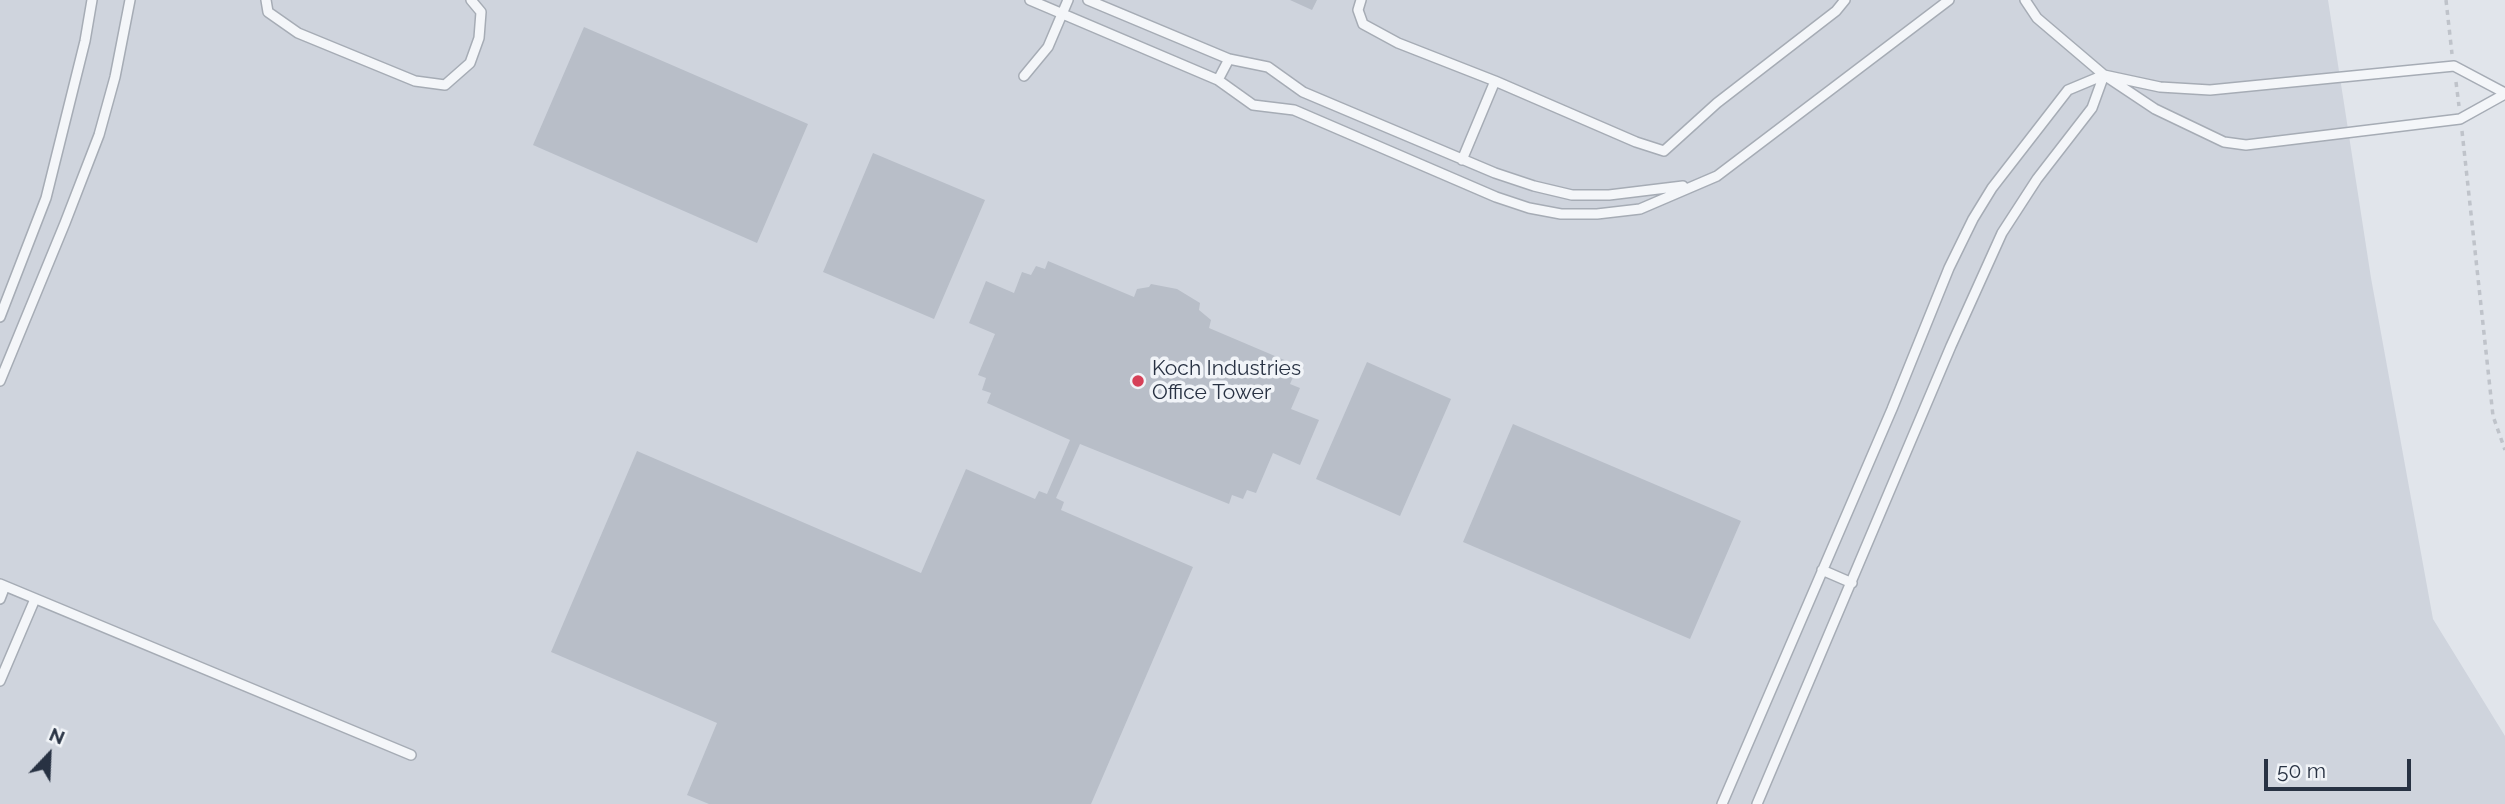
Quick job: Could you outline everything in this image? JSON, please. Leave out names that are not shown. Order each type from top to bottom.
[{"type":"lane","points":[[0,317],[46,198],[82,54],[92,0]]},
{"type":"lane","points":[[0,381],[99,135],[115,77],[130,0]]},
{"type":"lane","points":[[265,0],[268,12],[298,33],[415,81],[445,85],[470,63],[480,38],[481,12],[471,0]]},
{"type":"lane","points":[[1030,0],[1218,80],[1253,105],[1297,111],[1496,197],[1529,208],[1561,214],[1597,214],[1640,209],[1717,176],[1949,0]]},
{"type":"lane","points":[[1024,76],[1048,47],[1068,0]]},
{"type":"lane","points":[[1088,0],[1229,59],[1268,67],[1303,92],[1521,181],[1572,195],[1609,195],[1692,185]]},
{"type":"lane","points":[[1362,0],[1358,10],[1363,24],[1398,43],[1494,80],[1636,142],[1664,151],[1717,103],[1836,11],[1845,0]]},
{"type":"lane","points":[[2025,0],[2037,19],[2104,75],[2155,109],[2224,142],[2246,145],[2460,119],[2505,93]]},
{"type":"lane","points":[[1218,80],[1229,59]]},
{"type":"lane","points":[[1722,804],[1949,268],[1992,188],[2068,90],[2104,75],[2160,87],[2210,90],[2454,66],[2505,93]]},
{"type":"lane","points":[[1757,804],[1951,346],[2002,233],[2037,179],[2091,108],[2104,75]]},
{"type":"lane","points":[[1462,159],[1494,80]]},
{"type":"lane","points":[[1297,111],[1303,92]]},
{"type":"lane","points":[[1822,570],[1852,583]]},
{"type":"lane","points":[[0,599],[3,585],[411,755]]},
{"type":"lane","points":[[0,681],[35,599]]},
{"type":"path","points":[[2446,0],[2493,416],[2505,450]]},
{"type":"shaded area","points":[[0,0],[2328,0],[2371,278],[2433,619],[2505,736],[2505,804],[0,804]]},
{"type":"building","points":[[1290,0],[1317,0],[1312,10]]},
{"type":"building","points":[[584,27],[808,124],[757,243],[533,145]]},
{"type":"building","points":[[873,153],[985,200],[934,319],[823,272]]},
{"type":"building","points":[[1048,261],[1134,297],[1137,289],[1149,287],[1151,284],[1177,289],[1200,303],[1199,310],[1211,320],[1209,328],[1289,362],[1285,371],[1294,375],[1290,384],[1300,388],[1291,409],[1319,420],[1300,465],[1273,453],[1256,493],[1247,490],[1243,499],[1232,495],[1229,504],[1080,444],[1056,498],[1064,502],[1061,510],[1193,567],[1091,804],[709,804],[687,795],[717,723],[551,652],[637,451],[921,573],[966,469],[1035,499],[1039,491],[1047,494],[1070,440],[987,403],[991,393],[982,390],[986,378],[978,375],[995,334],[969,323],[986,281],[1014,293],[1022,272],[1031,275],[1036,266],[1045,269]]},
{"type":"building","points":[[1367,362],[1451,399],[1400,516],[1316,479]]},
{"type":"building","points":[[1513,424],[1741,521],[1690,639],[1463,542]]},
{"type":"place","name":"Koch Industries Office Tower","points":[[1138,381]]}]
